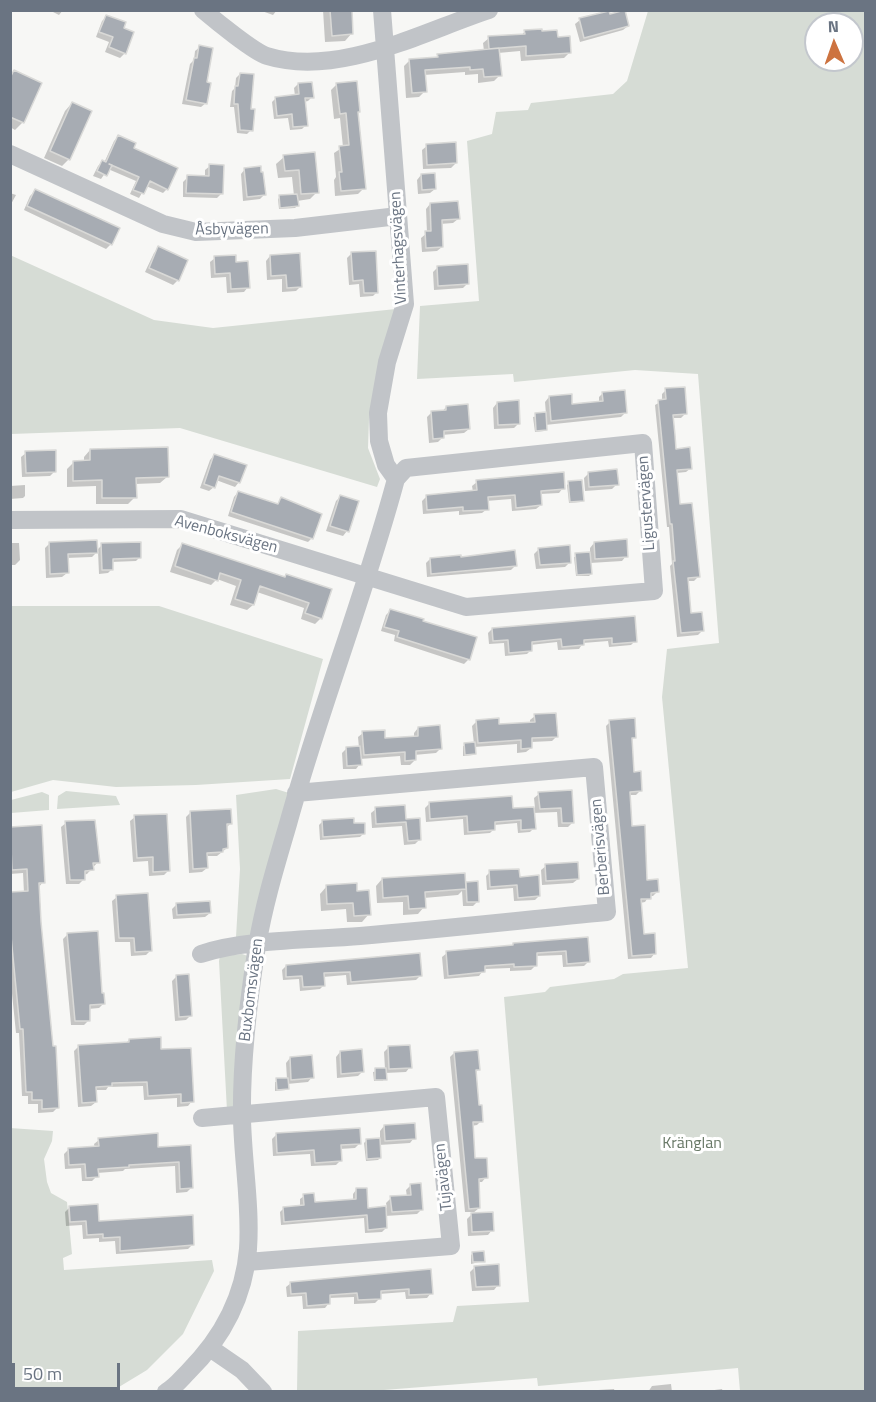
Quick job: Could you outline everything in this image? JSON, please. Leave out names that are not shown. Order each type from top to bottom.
[{"type":"street","points":[[203,10],[265,55],[315,62],[335,60],[385,47],[489,10]]},
{"type":"street","name":"Vinterhagsvägen","points":[[382,10],[405,304],[387,362],[378,414],[379,441],[386,465],[396,479]]},
{"type":"street","name":"Åsbyvägen","points":[[10,154],[163,224],[196,232],[295,228],[398,216]]},
{"type":"street","name":"Ligustervägen","points":[[366,577],[466,607],[654,591],[643,443],[406,468],[396,479]]},
{"type":"street","points":[[366,577],[396,479]]},
{"type":"street","name":"Avenboksvägen","points":[[10,520],[181,519],[366,577]]},
{"type":"street","name":"Buxbomsvägen","points":[[166,1392],[197,1363],[220,1336],[236,1303],[247,1262],[249,1231],[242,1116],[243,1063],[258,944],[270,883],[296,793],[366,577]]},
{"type":"street","name":"Berberisvägen","points":[[258,944],[607,912],[594,767],[296,793]]},
{"type":"street","points":[[201,954],[219,948],[258,944]]},
{"type":"street","name":"Tujavägen","points":[[242,1116],[436,1097],[451,1246],[247,1262]]},
{"type":"street","points":[[202,1118],[242,1116]]},
{"type":"street","points":[[210,1348],[242,1370],[263,1392]]},
{"type":"green space","name":"Kränglan","points":[[648,11],[865,11],[865,1391],[740,1391],[738,1368],[538,1386],[537,1378],[371,1391],[297,1391],[298,1331],[453,1322],[457,1306],[529,1302],[504,997],[545,992],[550,987],[614,979],[623,974],[688,968],[662,697],[667,649],[719,643],[698,374],[635,370],[514,382],[513,374],[417,379],[420,306],[479,301],[467,141],[492,134],[496,112],[528,110],[531,103],[613,94],[627,81]]},
{"type":"green space","points":[[10,255],[154,320],[213,328],[396,309],[379,362],[369,419],[368,448],[380,479],[377,487],[180,428],[11,434]]},
{"type":"green space","points":[[11,606],[159,606],[323,659],[290,779],[116,787],[53,780],[11,792]]},
{"type":"green space","points":[[276,789],[289,793],[250,939],[236,937],[240,869],[236,795]]},
{"type":"green space","points":[[66,791],[116,796],[120,805],[57,809],[58,796]]},
{"type":"green space","points":[[42,792],[49,795],[49,810],[11,813],[11,800]]},
{"type":"green space","points":[[242,954],[248,956],[234,1111],[227,1111],[219,961],[220,956]]},
{"type":"green space","points":[[10,1128],[53,1131],[52,1141],[44,1159],[51,1193],[67,1202],[72,1254],[63,1258],[64,1270],[212,1260],[214,1271],[183,1334],[147,1370],[114,1390],[11,1391]]},
{"type":"building","points":[[330,10],[352,10],[353,34],[332,36]]},
{"type":"building","points":[[625,10],[629,26],[584,38],[579,18]]},
{"type":"building","points":[[106,15],[126,22],[124,28],[134,32],[126,54],[109,47],[113,37],[99,32]]},
{"type":"building","points":[[542,29],[542,31],[557,30],[558,37],[570,36],[571,53],[526,56],[526,46],[489,49],[488,36],[525,34],[524,30]]},
{"type":"building","points":[[199,45],[213,48],[207,82],[211,83],[207,104],[186,100],[194,58],[197,58]]},
{"type":"building","points":[[499,48],[502,76],[484,77],[483,69],[470,70],[470,67],[425,70],[427,92],[412,93],[409,59]]},
{"type":"building","points":[[14,70],[42,83],[24,123],[10,117],[10,78]]},
{"type":"building","points":[[240,73],[254,74],[251,109],[255,109],[253,131],[240,130],[238,104],[234,104],[235,86],[238,86]]},
{"type":"building","points":[[357,81],[366,189],[341,191],[339,172],[342,172],[339,146],[349,145],[346,113],[340,114],[336,83]]},
{"type":"building","points":[[312,82],[314,98],[305,98],[308,126],[293,127],[292,114],[277,116],[275,97],[299,94],[298,83]]},
{"type":"building","points":[[72,102],[92,111],[70,160],[50,151]]},
{"type":"building","points":[[118,135],[136,143],[134,148],[178,168],[168,190],[150,181],[144,194],[133,190],[139,177],[112,165],[107,176],[97,171],[102,160],[106,162]]},
{"type":"building","points":[[456,142],[457,163],[427,165],[426,144]]},
{"type":"building","points":[[315,152],[319,193],[301,194],[299,170],[285,171],[283,155]]},
{"type":"building","points":[[209,164],[224,165],[223,194],[186,193],[187,175],[209,176]]},
{"type":"building","points":[[261,166],[266,195],[247,197],[244,168]]},
{"type":"building","points":[[435,173],[436,189],[422,190],[421,174]]},
{"type":"building","points":[[35,189],[120,228],[112,245],[27,206]]},
{"type":"building","points":[[297,194],[299,206],[280,208],[279,195]]},
{"type":"building","points":[[458,201],[460,219],[442,220],[443,247],[426,248],[425,231],[431,231],[430,203]]},
{"type":"building","points":[[158,246],[188,260],[179,281],[149,268]]},
{"type":"building","points":[[376,251],[378,293],[364,293],[363,280],[353,281],[351,252]]},
{"type":"building","points":[[300,253],[302,287],[287,288],[286,275],[271,276],[270,255]]},
{"type":"building","points":[[236,255],[236,262],[248,261],[250,288],[231,289],[230,273],[215,274],[214,256]]},
{"type":"building","points":[[468,264],[469,284],[438,286],[437,266]]},
{"type":"building","points":[[685,387],[687,414],[673,415],[676,449],[690,447],[692,469],[677,470],[680,504],[692,503],[700,577],[688,578],[691,613],[702,612],[704,631],[681,633],[658,400],[666,399],[665,388]]},
{"type":"building","points":[[625,390],[627,413],[551,421],[549,396],[572,394],[572,404],[603,401],[602,392]]},
{"type":"building","points":[[519,400],[520,424],[498,425],[497,402]]},
{"type":"building","points":[[468,404],[470,429],[444,431],[444,438],[433,439],[431,411],[446,410],[446,406]]},
{"type":"building","points":[[546,412],[547,430],[536,431],[535,413]]},
{"type":"building","points":[[168,447],[169,477],[136,478],[137,498],[102,498],[102,480],[73,481],[73,461],[90,460],[90,449]]},
{"type":"building","points":[[56,450],[56,472],[26,473],[25,451]]},
{"type":"building","points":[[214,454],[247,465],[240,483],[219,476],[215,488],[204,484]]},
{"type":"building","points":[[617,469],[619,485],[589,487],[588,472]]},
{"type":"building","points":[[564,472],[565,489],[541,491],[542,505],[516,508],[515,495],[488,497],[489,510],[463,511],[463,507],[427,510],[426,495],[477,490],[476,480]]},
{"type":"building","points":[[582,480],[584,501],[570,502],[568,481]]},
{"type":"building","points":[[238,491],[278,504],[281,497],[322,514],[313,539],[231,512]]},
{"type":"building","points":[[340,495],[359,501],[349,532],[330,526]]},
{"type":"building","points":[[627,539],[628,557],[595,559],[594,542]]},
{"type":"building","points":[[97,540],[98,553],[68,554],[69,573],[50,574],[49,542]]},
{"type":"building","points":[[141,542],[141,558],[113,559],[113,570],[102,570],[101,543]]},
{"type":"building","points":[[182,543],[285,577],[286,574],[332,589],[322,619],[305,613],[309,603],[260,586],[254,605],[235,599],[241,580],[220,573],[218,581],[175,566]]},
{"type":"building","points":[[570,545],[571,563],[540,565],[538,548]]},
{"type":"building","points":[[515,550],[517,566],[431,574],[430,558],[461,555],[461,557]]},
{"type":"building","points":[[590,552],[592,574],[577,575],[575,553]]},
{"type":"building","points":[[390,609],[477,637],[470,660],[397,637],[399,631],[384,627]]},
{"type":"building","points":[[635,616],[637,642],[612,644],[612,638],[584,640],[584,645],[562,647],[561,639],[532,642],[532,651],[509,653],[508,640],[493,641],[492,628]]},
{"type":"building","points":[[556,713],[558,737],[532,738],[532,748],[521,749],[521,740],[478,743],[476,720],[499,718],[499,724],[535,722],[534,714]]},
{"type":"building","points":[[635,718],[636,738],[632,738],[634,772],[641,771],[642,791],[630,792],[632,826],[645,825],[647,880],[658,879],[659,892],[651,893],[651,899],[641,899],[644,934],[655,933],[656,954],[632,956],[609,720]]},
{"type":"building","points":[[440,725],[442,749],[416,751],[416,760],[405,761],[405,752],[364,755],[362,731],[385,730],[385,738],[418,736],[418,727]]},
{"type":"building","points":[[475,742],[476,754],[465,755],[464,743]]},
{"type":"building","points":[[360,746],[362,765],[347,766],[346,747]]},
{"type":"building","points":[[572,790],[574,823],[562,823],[561,808],[540,809],[538,792]]},
{"type":"building","points":[[512,796],[513,808],[534,807],[536,829],[521,830],[521,820],[495,822],[495,830],[468,832],[467,816],[430,819],[429,802]]},
{"type":"building","points":[[405,805],[406,819],[420,818],[421,840],[408,841],[406,822],[376,824],[375,807]]},
{"type":"building","points":[[231,809],[232,824],[227,824],[228,848],[223,849],[223,852],[207,853],[208,868],[193,869],[190,811]]},
{"type":"building","points":[[167,814],[170,871],[153,872],[153,857],[137,858],[134,815]]},
{"type":"building","points":[[354,818],[354,823],[365,823],[365,834],[323,837],[322,820]]},
{"type":"building","points":[[95,820],[100,863],[93,863],[94,870],[85,871],[85,880],[70,880],[65,821]]},
{"type":"building","points":[[42,825],[45,883],[39,883],[41,922],[53,1046],[56,1046],[59,1108],[42,1109],[42,1100],[32,1100],[32,1092],[26,1092],[23,1029],[20,1029],[10,926],[10,892],[28,891],[27,869],[12,870],[10,827]]},
{"type":"building","points":[[578,862],[579,879],[546,881],[545,864]]},
{"type":"building","points":[[519,869],[520,877],[539,875],[540,896],[518,898],[517,885],[490,887],[489,870]]},
{"type":"building","points":[[465,873],[466,889],[425,892],[426,908],[409,909],[408,896],[383,898],[382,878]]},
{"type":"building","points":[[478,881],[479,902],[467,902],[466,882]]},
{"type":"building","points":[[357,883],[357,891],[369,890],[371,915],[354,916],[353,903],[327,904],[326,885]]},
{"type":"building","points":[[148,893],[152,951],[135,952],[134,938],[119,938],[116,895]]},
{"type":"building","points":[[210,901],[211,913],[177,915],[176,903]]},
{"type":"building","points":[[98,931],[102,993],[104,993],[105,1004],[90,1005],[90,1021],[75,1021],[67,933]]},
{"type":"building","points":[[588,937],[590,962],[567,964],[566,951],[537,953],[537,966],[514,967],[514,964],[485,966],[485,972],[448,976],[446,951]]},
{"type":"building","points":[[420,953],[422,976],[351,982],[350,972],[324,973],[325,986],[303,987],[302,976],[286,977],[286,965]]},
{"type":"building","points":[[189,974],[192,1016],[179,1017],[176,975]]},
{"type":"building","points":[[161,1037],[161,1049],[191,1048],[194,1102],[181,1103],[181,1094],[148,1096],[147,1082],[112,1083],[112,1086],[96,1087],[97,1102],[82,1103],[78,1045],[129,1042],[129,1039]]},
{"type":"building","points":[[410,1045],[412,1068],[389,1069],[388,1046]]},
{"type":"building","points":[[362,1049],[364,1072],[341,1074],[340,1051]]},
{"type":"building","points":[[478,1050],[480,1070],[476,1070],[483,1122],[473,1122],[475,1158],[487,1158],[488,1178],[479,1179],[480,1208],[469,1209],[454,1052]]},
{"type":"building","points":[[312,1055],[314,1078],[291,1080],[290,1057]]},
{"type":"building","points":[[375,1068],[386,1068],[387,1080],[375,1080]]},
{"type":"building","points":[[276,1078],[288,1078],[289,1089],[277,1090]]},
{"type":"building","points":[[415,1123],[416,1139],[385,1141],[384,1125]]},
{"type":"building","points":[[360,1128],[361,1144],[341,1145],[342,1161],[315,1163],[314,1150],[277,1153],[276,1133]]},
{"type":"building","points":[[158,1133],[158,1147],[191,1145],[193,1188],[180,1189],[179,1162],[98,1169],[99,1177],[86,1178],[85,1164],[69,1165],[68,1148],[99,1146],[98,1138]]},
{"type":"building","points":[[380,1138],[381,1158],[367,1159],[366,1139]]},
{"type":"building","points":[[421,1183],[423,1210],[392,1212],[390,1196],[411,1195],[410,1184]]},
{"type":"building","points":[[356,1188],[367,1188],[368,1208],[386,1206],[387,1228],[368,1230],[367,1215],[284,1222],[283,1207],[304,1205],[303,1194],[314,1193],[315,1202],[356,1199]]},
{"type":"building","points":[[98,1204],[99,1221],[193,1215],[194,1245],[120,1251],[120,1237],[103,1238],[103,1234],[87,1235],[86,1221],[70,1222],[69,1206]]},
{"type":"building","points":[[493,1212],[494,1231],[472,1232],[471,1213]]},
{"type":"building","points":[[484,1251],[485,1262],[473,1262],[472,1252]]},
{"type":"building","points":[[499,1264],[500,1286],[476,1287],[474,1266]]},
{"type":"building","points":[[431,1269],[433,1294],[409,1295],[409,1289],[381,1291],[381,1299],[358,1300],[357,1293],[330,1295],[330,1304],[307,1306],[306,1293],[291,1294],[290,1282]]}]
